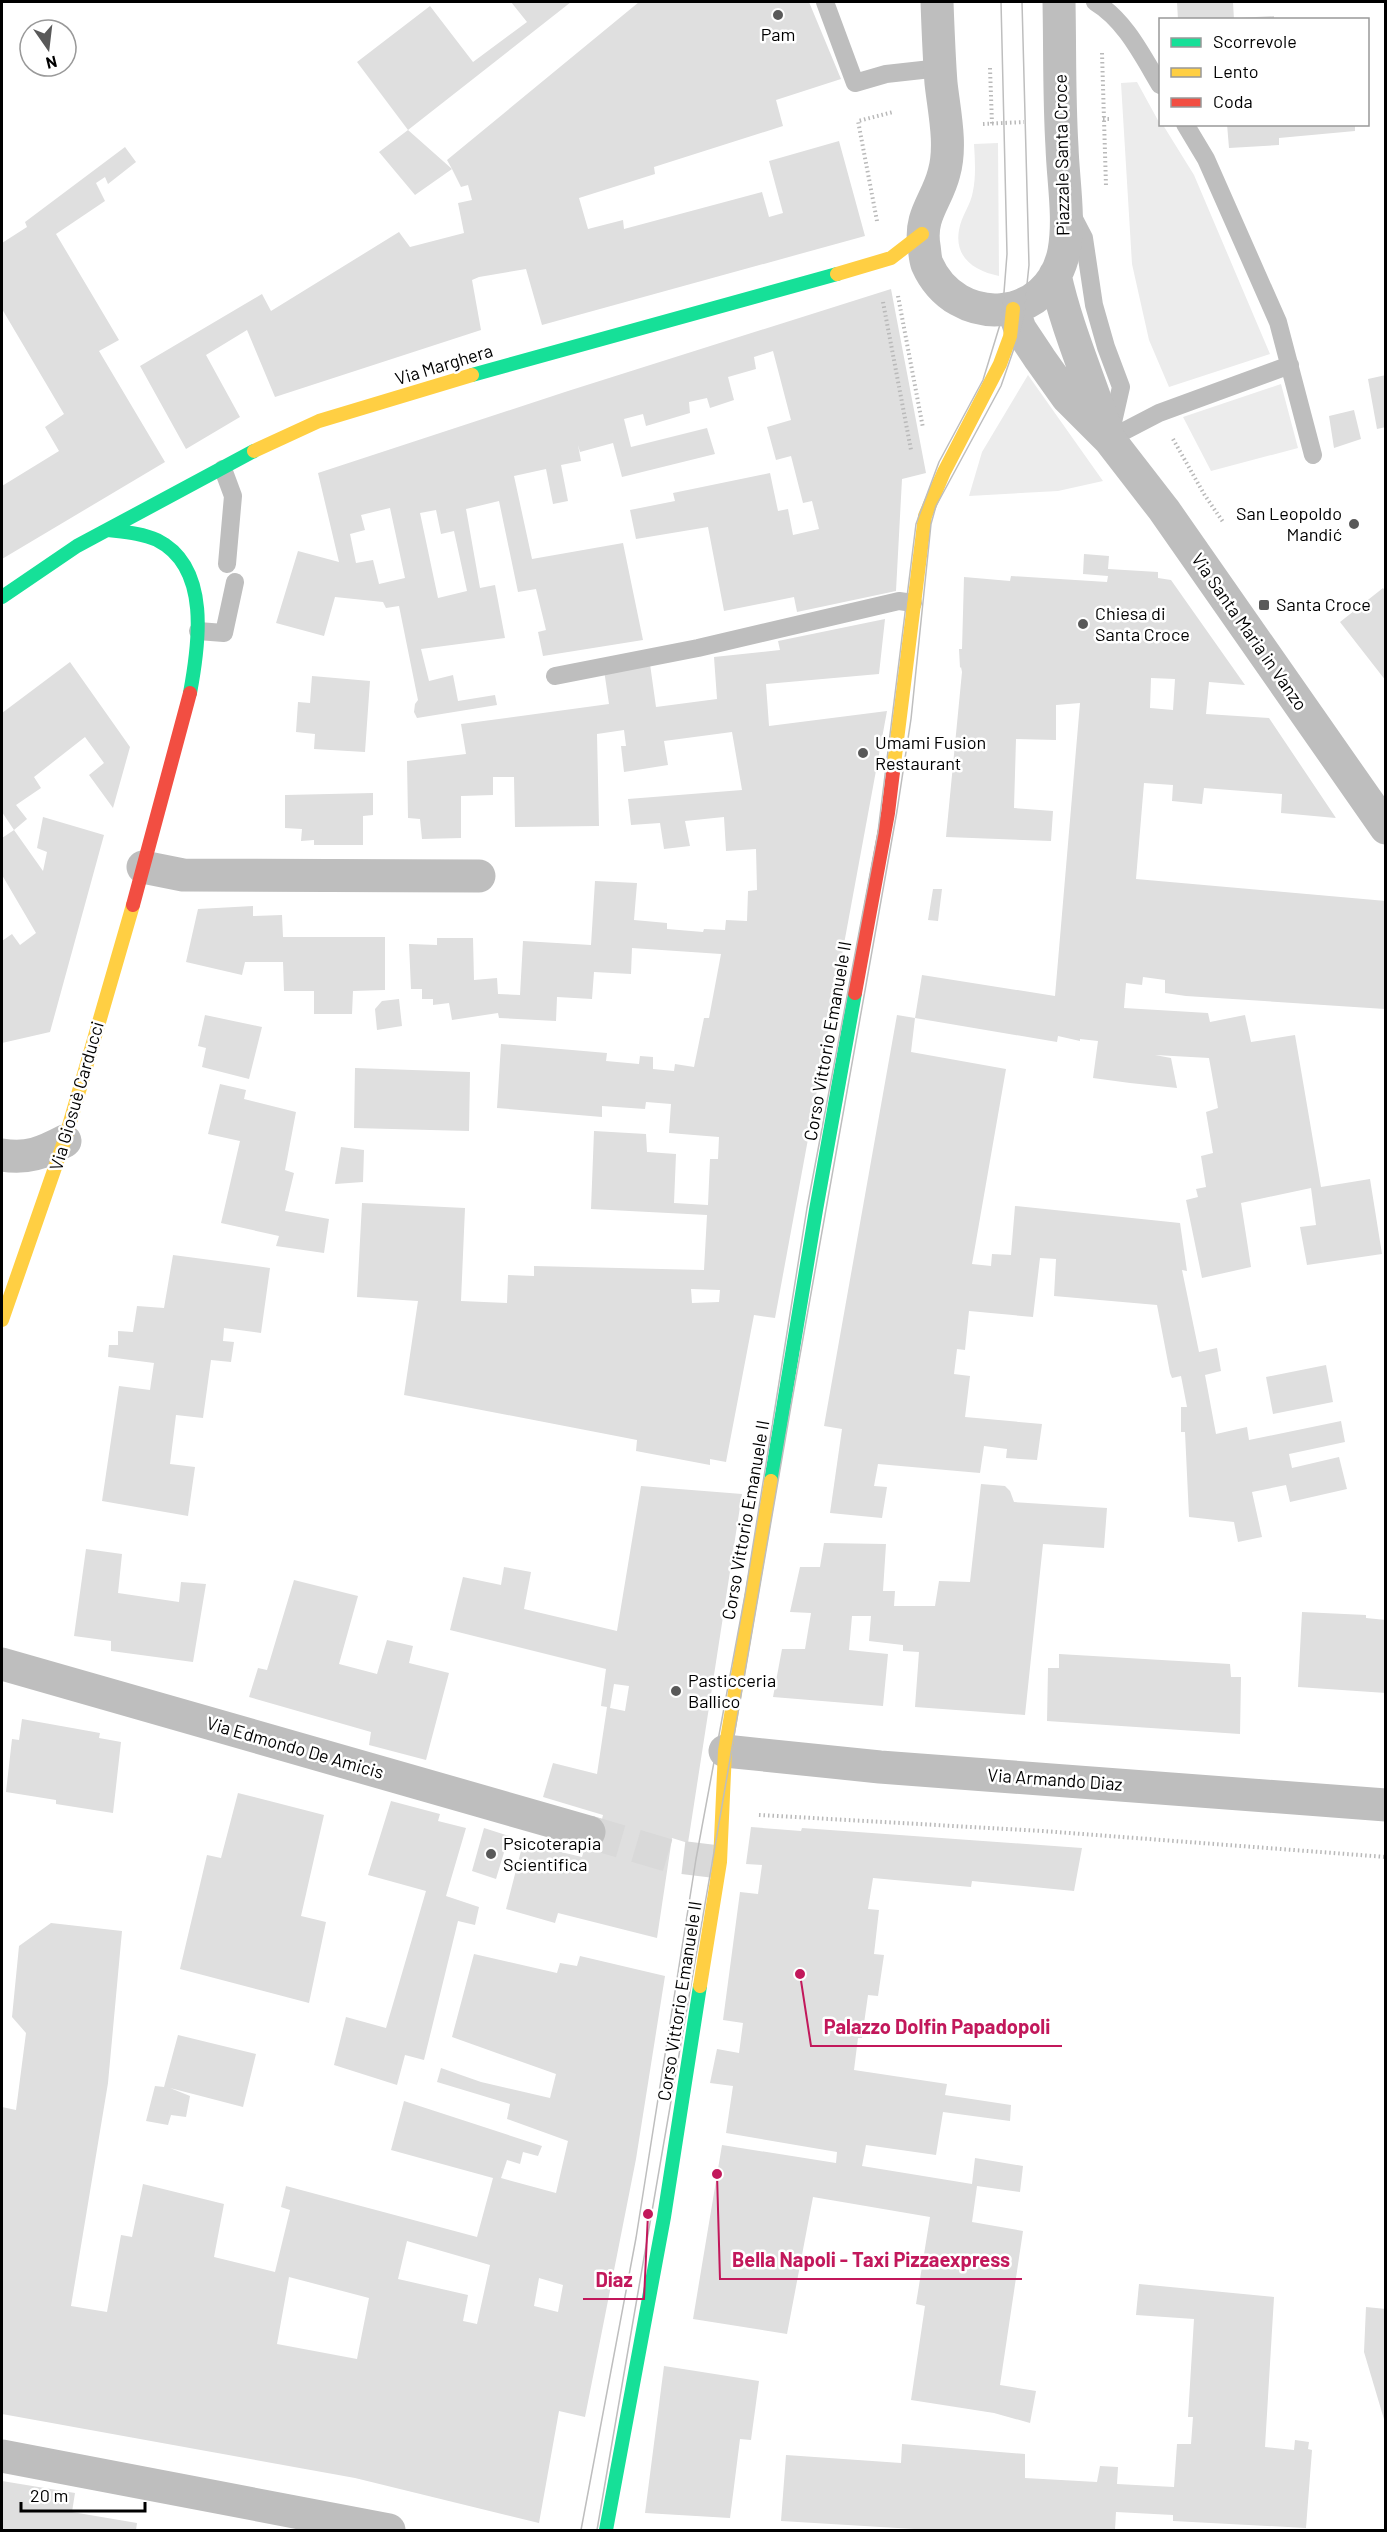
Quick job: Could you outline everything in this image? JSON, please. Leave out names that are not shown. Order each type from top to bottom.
[{"type":"street","name":"Piazzale Santa Croce","points":[[937,2],[947,148],[944,173],[924,219],[922,234],[927,263],[951,295],[975,309],[1002,311],[1025,305],[1045,290],[1064,252],[1059,2]]},
{"type":"street","name":"Via Marghera","points":[[2,597],[77,546],[266,444],[319,421],[522,360],[874,264],[891,258],[922,234]]},
{"type":"street","name":"Via Santa Maria in Vanzo","points":[[1055,274],[1071,338],[1092,384],[1109,439]]},
{"type":"street","name":"Via Santa Maria in Vanzo","points":[[1013,309],[1020,329],[1067,397],[1109,439],[1164,510],[1386,828]]},
{"type":"street","name":"Corso Vittorio Emanuele II","points":[[606,2530],[664,2217],[720,1862],[725,1751],[816,1210],[888,813],[925,516],[1010,339],[1013,309]]},
{"type":"street","name":"Via Giosuè Carducci","points":[[2,1320],[30,1249],[65,1141],[143,867],[192,683],[198,631],[193,582],[174,551],[162,542],[151,537],[108,530]]},
{"type":"street","points":[[143,867],[183,875],[479,876]]},
{"type":"street","points":[[2,1155],[21,1158],[44,1152],[65,1141]]},
{"type":"street","name":"Via Edmondo De Amicis","points":[[2,1664],[589,1832]]},
{"type":"street","name":"Via Armando Diaz","points":[[725,1751],[880,1767],[1386,1805]]},
{"type":"street","points":[[2,2456],[389,2530]]},
{"type":"lane","points":[[825,2],[855,83],[886,74],[940,68]]},
{"type":"lane","points":[[1095,2],[1104,7],[1129,34],[1159,82]]},
{"type":"lane","points":[[1186,126],[1206,159],[1278,322],[1313,455]]},
{"type":"lane","points":[[1064,201],[1084,238],[1094,305],[1121,387],[1109,439]]},
{"type":"lane","points":[[1109,439],[1159,413],[1290,365]]},
{"type":"lane","points":[[223,469],[229,480],[233,496],[227,564]]},
{"type":"lane","points":[[198,631],[224,633],[235,582]]},
{"type":"lane","points":[[555,676],[698,648],[899,601],[914,603]]},
{"type":"path","points":[[1102,42],[1106,189]]},
{"type":"path","points":[[990,68],[992,124]]},
{"type":"path","points":[[879,230],[858,121],[893,112]]},
{"type":"path","points":[[945,125],[1112,119]]},
{"type":"path","points":[[897,287],[932,476],[940,481]]},
{"type":"path","points":[[883,298],[912,455]]},
{"type":"path","points":[[1159,413],[1204,494]]},
{"type":"path","points":[[755,1815],[1043,1831],[1386,1857]]},
{"type":"shaded area","points":[[1137,82],[1159,126],[1164,126],[1194,175],[1270,354],[1169,387],[1149,340],[1132,264],[1121,83]]},
{"type":"shaded area","points":[[998,143],[999,276],[982,271],[968,262],[963,256],[958,240],[960,225],[974,185],[974,144]]},
{"type":"shaded area","points":[[1028,375],[1103,481],[1058,491],[969,496],[982,452]]},
{"type":"shaded area","points":[[1281,384],[1298,448],[1211,471],[1183,417]]},
{"type":"building","points":[[511,2],[571,2],[408,130],[357,62],[430,6],[473,62],[527,22]]},
{"type":"building","points":[[639,2],[809,2],[841,79],[776,100],[783,126],[654,167],[655,174],[579,198],[588,229],[623,220],[624,229],[762,192],[769,217],[783,213],[769,161],[839,141],[865,236],[542,325],[526,269],[479,277],[472,280],[481,330],[275,397],[247,330],[206,355],[240,417],[186,449],[140,366],[262,294],[271,311],[399,232],[410,247],[464,233],[458,203],[472,200],[468,185],[461,187],[447,160]]},
{"type":"building","points":[[1177,2],[1233,2],[1234,18],[1178,18]]},
{"type":"building","points":[[1274,16],[1274,18],[1240,18]]},
{"type":"building","points":[[1227,126],[1355,126],[1355,131],[1279,138],[1279,145],[1229,148]]},
{"type":"building","points":[[408,130],[452,169],[415,195],[379,152]]},
{"type":"building","points":[[125,147],[136,162],[108,184],[105,177],[96,183],[105,201],[56,234],[119,340],[99,351],[165,462],[2,559],[2,486],[59,451],[45,427],[64,414],[2,309],[2,243],[27,227],[25,222]]},
{"type":"building","points":[[891,289],[926,473],[902,479],[896,591],[797,612],[794,597],[724,611],[708,527],[636,539],[630,510],[675,501],[673,493],[770,473],[778,511],[788,509],[793,535],[819,529],[812,501],[803,503],[791,456],[776,460],[767,427],[791,420],[773,351],[754,357],[756,369],[728,377],[734,400],[710,408],[707,398],[689,402],[690,413],[646,426],[643,414],[624,419],[631,447],[707,428],[715,454],[622,477],[613,443],[580,452],[578,445],[581,461],[561,465],[568,501],[553,504],[546,469],[514,476],[532,559],[623,543],[643,640],[543,656],[538,632],[546,630],[536,589],[518,592],[499,501],[466,509],[480,588],[495,585],[505,638],[421,649],[429,681],[453,675],[458,701],[495,695],[497,705],[417,718],[414,712],[418,700],[399,606],[386,608],[383,602],[335,597],[324,636],[276,623],[298,551],[339,562],[318,473]],"holes":[[[390,508],[405,578],[379,584],[373,560],[356,563],[350,534],[365,530],[361,515]],[[436,510],[441,534],[454,531],[467,591],[438,598],[420,513]]]},
{"type":"building","points":[[1386,375],[1386,427],[1377,429],[1368,379]]},
{"type":"building","points":[[1354,410],[1361,439],[1334,448],[1329,416]]},
{"type":"building","points":[[1084,554],[1109,556],[1108,569],[1158,572],[1158,578],[1171,580],[1245,685],[1209,682],[1206,714],[1269,718],[1336,818],[1281,813],[1282,794],[1204,788],[1202,804],[1172,801],[1173,785],[1144,783],[1136,879],[1386,901],[1385,1009],[1186,996],[1165,993],[1165,980],[1143,977],[1142,985],[1126,983],[1124,1008],[1208,1013],[1210,1022],[1245,1015],[1251,1042],[1295,1035],[1321,1187],[1370,1179],[1382,1254],[1307,1265],[1300,1227],[1316,1225],[1311,1188],[1241,1203],[1251,1267],[1202,1278],[1186,1200],[1198,1197],[1196,1189],[1206,1187],[1201,1156],[1213,1153],[1206,1112],[1218,1108],[1209,1058],[1155,1055],[1171,1058],[1177,1088],[1093,1078],[1098,1041],[1080,1039],[1080,1041],[1058,1036],[1057,1042],[915,1018],[922,975],[1055,996],[1080,703],[1056,705],[1056,740],[1016,739],[1014,808],[1053,811],[1051,841],[946,837],[962,672],[959,649],[962,649],[964,577],[1010,581],[1011,576],[1107,582],[1108,576],[1083,574]],"holes":[[[1151,678],[1175,679],[1173,710],[1150,708]]]},
{"type":"building","points":[[1383,588],[1386,592],[1386,681],[1340,622]]},
{"type":"building","points":[[885,619],[879,674],[766,684],[769,726],[887,711],[775,1318],[754,1315],[726,1462],[710,1459],[710,1465],[636,1451],[637,1440],[404,1395],[418,1301],[357,1297],[362,1203],[465,1208],[461,1301],[507,1303],[508,1275],[534,1276],[534,1266],[704,1270],[707,1215],[591,1209],[594,1131],[646,1134],[647,1152],[676,1154],[674,1203],[708,1205],[710,1159],[718,1159],[719,1137],[669,1133],[671,1104],[646,1102],[645,1109],[602,1106],[602,1117],[497,1108],[501,1044],[607,1053],[606,1061],[639,1064],[640,1056],[653,1057],[653,1069],[674,1071],[675,1064],[694,1067],[704,1018],[709,1018],[721,954],[632,948],[631,974],[594,972],[592,999],[557,997],[556,1021],[499,1018],[498,1013],[452,1020],[449,1003],[433,1005],[433,999],[422,999],[422,989],[411,989],[409,944],[437,945],[437,938],[473,938],[474,980],[497,978],[498,994],[520,995],[523,941],[591,945],[595,881],[637,883],[634,920],[667,923],[667,929],[703,932],[704,929],[725,930],[726,920],[747,921],[748,891],[757,890],[756,849],[726,851],[724,817],[685,821],[690,846],[664,849],[660,823],[631,825],[628,799],[742,790],[732,732],[664,741],[668,765],[624,772],[621,746],[626,746],[624,730],[597,734],[599,826],[515,827],[514,777],[493,777],[493,795],[461,796],[461,838],[422,839],[420,819],[408,818],[407,761],[466,754],[461,724],[609,704],[604,670],[650,664],[656,707],[717,699],[714,657],[780,650],[778,641]],"holes":[[[691,1289],[720,1290],[719,1302],[692,1303]]]},
{"type":"building","points":[[70,662],[130,747],[113,808],[89,775],[104,763],[85,737],[34,777],[41,788],[16,805],[27,819],[14,830],[2,812],[2,713]]},
{"type":"building","points":[[312,676],[370,681],[365,752],[314,749],[315,734],[296,732],[298,702],[310,703]]},
{"type":"building","points":[[373,793],[373,815],[363,816],[363,845],[314,845],[314,840],[301,841],[302,829],[285,828],[285,795]]},
{"type":"building","points":[[43,817],[104,835],[50,1032],[2,1043],[2,941],[12,934],[20,945],[36,933],[2,875],[2,838],[14,830],[43,871],[47,852],[37,848]]},
{"type":"building","points":[[933,889],[942,889],[938,921],[928,920]]},
{"type":"building","points":[[253,906],[253,916],[282,915],[283,937],[385,937],[385,990],[353,991],[352,1014],[314,1014],[314,991],[284,991],[283,962],[245,962],[242,975],[186,962],[198,909]]},
{"type":"building","points":[[399,999],[402,1026],[377,1030],[375,1009],[382,1001]]},
{"type":"building","points":[[205,1015],[262,1027],[249,1079],[202,1067],[206,1048],[198,1046]]},
{"type":"building","points":[[897,1015],[915,1018],[911,1052],[1006,1069],[972,1264],[991,1266],[992,1254],[1011,1255],[1015,1206],[1180,1223],[1187,1271],[1182,1270],[1199,1352],[1217,1348],[1221,1371],[1205,1375],[1216,1434],[1247,1427],[1249,1440],[1341,1421],[1345,1442],[1289,1454],[1292,1468],[1339,1457],[1347,1489],[1290,1502],[1286,1485],[1252,1492],[1262,1537],[1238,1542],[1234,1522],[1189,1517],[1185,1432],[1181,1432],[1181,1407],[1187,1407],[1181,1376],[1172,1378],[1170,1373],[1157,1305],[1054,1296],[1056,1259],[1040,1258],[1033,1317],[969,1311],[965,1350],[957,1349],[954,1374],[970,1376],[965,1417],[1042,1424],[1037,1460],[1006,1458],[1007,1449],[984,1446],[980,1473],[878,1464],[874,1486],[887,1487],[882,1518],[830,1513],[842,1429],[824,1426]]},
{"type":"building","points":[[355,1068],[470,1072],[469,1131],[354,1128]]},
{"type":"building","points":[[220,1084],[246,1090],[244,1099],[296,1112],[285,1170],[294,1173],[285,1211],[329,1219],[324,1253],[276,1246],[279,1236],[221,1223],[240,1141],[208,1134]]},
{"type":"building","points":[[341,1147],[364,1150],[363,1182],[335,1184]]},
{"type":"building","points":[[173,1255],[270,1268],[261,1333],[224,1328],[223,1341],[234,1342],[231,1362],[211,1360],[203,1418],[176,1415],[170,1464],[195,1467],[188,1516],[102,1501],[119,1386],[150,1390],[154,1363],[108,1357],[109,1345],[118,1345],[118,1331],[133,1332],[137,1306],[164,1308]]},
{"type":"building","points":[[1326,1365],[1333,1402],[1273,1414],[1266,1377]]},
{"type":"building","points":[[981,1484],[1005,1486],[1010,1491],[1014,1502],[1107,1508],[1104,1548],[1043,1544],[1025,1715],[915,1707],[919,1652],[903,1651],[903,1645],[869,1641],[871,1616],[852,1616],[849,1650],[888,1654],[883,1706],[773,1697],[782,1649],[805,1649],[811,1613],[790,1612],[800,1567],[820,1567],[824,1543],[886,1544],[883,1591],[895,1591],[894,1606],[935,1606],[939,1581],[970,1582]]},
{"type":"building","points":[[641,1486],[742,1494],[688,1843],[672,1838],[657,1938],[558,1913],[555,1923],[506,1909],[523,1843],[582,1857],[593,1816],[602,1819],[603,1815],[543,1797],[553,1763],[597,1774],[607,1707],[601,1706],[606,1669],[450,1630],[463,1577],[501,1585],[504,1567],[531,1572],[524,1609],[617,1631]],"holes":[[[614,1684],[629,1686],[625,1711],[610,1708]]]},
{"type":"building","points":[[86,1549],[122,1554],[118,1593],[179,1602],[181,1582],[206,1584],[193,1662],[111,1651],[111,1641],[74,1636]]},
{"type":"building","points":[[294,1580],[358,1596],[339,1664],[377,1674],[387,1640],[413,1646],[409,1663],[449,1673],[426,1760],[369,1745],[371,1732],[249,1697],[258,1668],[267,1670]]},
{"type":"building","points":[[1302,1612],[1366,1615],[1366,1618],[1386,1620],[1386,1693],[1298,1687]]},
{"type":"building","points":[[1059,1654],[1230,1664],[1231,1677],[1241,1677],[1240,1734],[1047,1721],[1048,1668],[1059,1668]]},
{"type":"building","points":[[22,1719],[100,1733],[99,1738],[121,1742],[113,1813],[56,1804],[56,1800],[6,1792],[12,1739],[19,1740]]},
{"type":"building","points":[[238,1793],[324,1815],[301,1916],[326,1922],[309,2003],[180,1969],[207,1855],[221,1858]]},
{"type":"building","points":[[391,1801],[440,1814],[438,1821],[466,1828],[446,1896],[479,1907],[475,1925],[458,1921],[424,2060],[405,2055],[397,2085],[334,2065],[346,2017],[386,2028],[426,1891],[368,1875]]},
{"type":"building","points":[[751,1827],[801,1831],[802,1828],[1082,1848],[1074,1891],[972,1881],[971,1887],[873,1878],[868,1909],[879,1910],[874,1954],[884,1955],[878,1996],[868,1995],[862,2038],[858,2038],[854,2070],[947,2084],[945,2095],[1011,2105],[1010,2121],[943,2112],[936,2155],[866,2145],[862,2166],[972,2184],[975,2158],[1023,2166],[1020,2192],[977,2186],[972,2222],[1023,2231],[1000,2385],[1036,2391],[1030,2423],[994,2413],[911,2400],[925,2306],[916,2304],[930,2217],[813,2197],[787,2334],[693,2319],[722,2145],[836,2163],[837,2152],[726,2133],[733,2086],[710,2083],[717,2049],[739,2053],[743,2023],[723,2020],[740,1892],[758,1894],[762,1865],[746,1864]]},
{"type":"building","name":"Psicoterapia Scientifica","points":[[484,1828],[509,1836],[496,1879],[472,1871]]},
{"type":"building","points":[[51,1923],[122,1931],[108,2083],[71,2306],[107,2312],[121,2235],[132,2237],[143,2184],[224,2204],[214,2257],[275,2272],[290,2210],[281,2207],[286,2186],[477,2237],[493,2178],[391,2150],[404,2101],[542,2146],[538,2156],[523,2152],[520,2164],[507,2160],[501,2178],[556,2193],[568,2141],[507,2119],[510,2104],[437,2082],[441,2068],[481,2082],[550,2098],[556,2074],[452,2037],[474,1954],[557,1973],[560,1963],[577,1966],[580,1956],[665,1976],[636,2159],[585,2417],[559,2411],[539,2523],[355,2478],[2,2414],[2,2107],[16,2110],[26,2033],[12,2017],[19,1946]],"holes":[[[407,2241],[490,2265],[477,2324],[463,2321],[468,2295],[398,2279]],[[289,2277],[369,2298],[357,2359],[277,2344]],[[539,2278],[563,2285],[558,2312],[534,2306]]]},
{"type":"building","points":[[178,2035],[256,2054],[243,2107],[170,2088],[190,2096],[186,2117],[171,2115],[168,2125],[146,2121],[155,2086],[164,2087]]},
{"type":"building","points":[[1139,2284],[1274,2297],[1265,2447],[1294,2450],[1295,2440],[1309,2442],[1308,2449],[1312,2450],[1306,2528],[1173,2521],[1173,2515],[1116,2512],[1115,2530],[931,2530],[781,2521],[786,2455],[901,2463],[902,2444],[1025,2454],[1025,2478],[1097,2482],[1100,2466],[1118,2467],[1117,2484],[1174,2487],[1177,2444],[1191,2444],[1193,2417],[1188,2417],[1194,2319],[1136,2315]]},
{"type":"building","points":[[1366,2307],[1386,2309],[1386,2426],[1364,2352]]},
{"type":"building","points":[[664,2366],[759,2381],[751,2440],[740,2439],[730,2518],[645,2513]]},
{"type":"building","points":[[2,2481],[75,2493],[72,2512],[137,2523],[136,2530],[2,2530]]},
{"type":"tunnel","points":[[589,1832],[670,1856],[720,1862]]},
{"type":"tram line","points":[[581,2530],[636,2238],[696,1859],[745,1595],[807,1208],[878,832],[916,524],[939,462],[983,380],[1002,318],[1007,254],[1001,2]]},
{"type":"tram line","points":[[597,2530],[792,1400],[897,811],[911,719],[931,524],[936,506],[1001,386],[1024,313],[1029,265],[1022,2]]},
{"type":"traffic: fast","points":[[472,375],[837,274]]},
{"type":"traffic: fast","points":[[2,597],[77,546],[254,451]]},
{"type":"traffic: fast","points":[[107,530],[139,534],[157,540],[174,552],[186,569],[194,588],[198,631],[190,693]]},
{"type":"traffic: fast","points":[[771,1481],[855,993]]},
{"type":"traffic: fast","points":[[606,2530],[664,2217],[700,1986]]},
{"type":"traffic: slow","points":[[837,274],[891,258],[922,234]]},
{"type":"traffic: slow","points":[[893,772],[925,516],[944,472],[1000,364],[1010,337],[1013,309]]},
{"type":"traffic: slow","points":[[254,451],[319,421],[472,375]]},
{"type":"traffic: slow","points":[[2,1320],[66,1136],[133,905]]},
{"type":"traffic: slow","points":[[700,1986],[720,1862],[725,1751],[771,1481]]},
{"type":"traffic: jam","points":[[133,905],[190,693]]},
{"type":"traffic: jam","points":[[855,993],[888,813],[893,772]]},
{"type":"place","name":"Pam","points":[[778,15]]},
{"type":"place","name":"San Leopoldo Mandić","points":[[1354,524]]},
{"type":"place","name":"Santa Croce","points":[[1264,605]]},
{"type":"place","name":"Chiesa di Santa Croce","points":[[1083,624]]},
{"type":"place","name":"Umami Fusion Restaurant","points":[[863,753]]},
{"type":"place","name":"Pasticceria Ballico","points":[[676,1691]]},
{"type":"place","name":"Psicoterapia Scientifica","points":[[491,1854]]},
{"type":"place","name":"Palazzo Dolfin Papadopoli","points":[[800,1974]]},
{"type":"place","name":"Bella Napoli - Taxi Pizzaexpress","points":[[717,2174]]},
{"type":"place","name":"Diaz","points":[[648,2214]]}]
